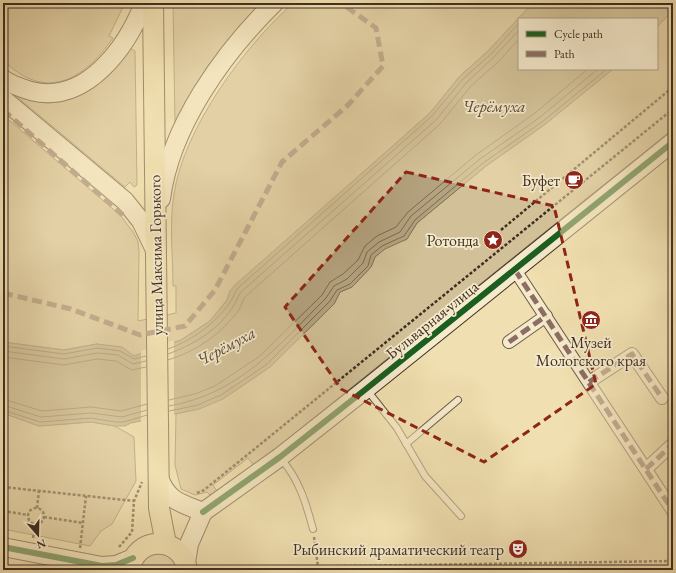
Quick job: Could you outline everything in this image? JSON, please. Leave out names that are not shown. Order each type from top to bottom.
[{"type":"main road","name":"улица Максима Горького","points":[[153,3],[159,508],[158,544]]},
{"type":"main road","points":[[131,564],[140,550],[158,544],[176,549],[186,566]]},
{"type":"street","points":[[3,79],[21,88],[50,93],[71,89],[83,83],[108,62],[124,42],[144,3]]},
{"type":"street","points":[[156,257],[162,193],[169,159],[179,134],[197,102],[234,47],[274,3]]},
{"type":"street","points":[[3,99],[131,207],[145,226],[154,246],[156,257]]},
{"type":"street","name":"Бульварная улица","points":[[203,512],[280,457],[673,142]]},
{"type":"street","points":[[515,270],[673,511]]},
{"type":"street","points":[[509,342],[546,316]]},
{"type":"street","points":[[589,382],[632,354],[662,398]]},
{"type":"street","points":[[646,469],[673,444]]},
{"type":"street","points":[[158,468],[162,487],[171,498],[203,512],[189,544],[186,566]]},
{"type":"street","points":[[3,547],[104,568],[116,565],[131,564]]},
{"type":"lane","points":[[366,389],[397,428],[424,476],[462,516]]},
{"type":"lane","points":[[406,444],[458,400]]},
{"type":"lane","points":[[280,457],[292,471],[302,491],[313,529]]},
{"type":"path","points":[[501,230],[673,87]]},
{"type":"path","points":[[190,492],[204,490],[673,109]]},
{"type":"path","points":[[3,487],[134,501],[132,532],[115,550]]},
{"type":"path","points":[[37,508],[39,490]]},
{"type":"path","points":[[86,496],[80,548],[86,550]]},
{"type":"path","points":[[32,508],[37,508],[42,511],[44,517],[41,523],[35,525],[30,522],[28,515],[32,508]]},
{"type":"path","points":[[3,511],[28,515]]},
{"type":"path","points":[[44,517],[83,523]]},
{"type":"path","points":[[33,539],[35,525]]},
{"type":"path","points":[[313,529],[318,567]]},
{"type":"path","points":[[25,537],[41,540]]},
{"type":"path","points":[[214,568],[673,560]]},
{"type":"highlighted area","points":[[406,172],[554,206],[596,384],[484,462],[341,389],[285,307]]},
{"type":"shaded area","points":[[3,3],[125,3],[109,36],[113,38],[101,53],[76,75],[62,81],[48,83],[34,80],[19,73],[3,60]]},
{"type":"shaded area","points":[[173,3],[261,3],[226,42],[175,123]]},
{"type":"shaded area","points":[[293,3],[545,3],[527,9],[488,51],[460,76],[430,113],[230,291],[227,300],[210,321],[181,340],[134,356],[97,344],[64,350],[3,342],[3,115],[120,215],[133,232],[138,241],[139,252],[138,321],[176,313],[176,286],[173,286],[172,217],[174,194],[180,169],[190,142],[203,116],[219,90],[236,65],[274,21]]},
{"type":"shaded area","points":[[673,10],[673,129],[254,466],[248,458],[213,485],[218,493],[211,496],[207,492],[195,495],[181,489],[175,465],[176,414],[201,407],[223,397],[244,385],[263,371],[281,356],[334,304],[340,292],[352,287],[371,267],[375,257],[385,248],[407,239],[417,223],[486,166],[544,125],[612,70],[658,70],[658,26]]},
{"type":"shaded area","points":[[130,48],[135,51],[137,185],[134,187],[130,182],[125,187],[15,95],[44,103],[74,98],[95,86],[114,68]]},
{"type":"shaded area","points":[[3,413],[39,426],[91,422],[115,426],[134,437],[136,481],[112,524],[101,531],[90,546],[3,529]]},
{"type":"shaded area","points":[[167,552],[180,570],[136,570],[143,556]]},
{"type":"water","name":"Черёмуха","points":[[545,3],[673,3],[673,10],[658,26],[658,18],[519,18],[527,9]]},
{"type":"water","name":"Черёмуха","points":[[518,19],[518,70],[612,70],[544,125],[486,166],[417,223],[407,239],[385,249],[375,257],[371,267],[352,287],[340,292],[334,304],[270,367],[223,399],[199,409],[131,423],[125,426],[91,422],[39,426],[3,413],[3,342],[64,350],[97,344],[122,347],[134,356],[181,340],[210,321],[227,300],[230,291],[235,285],[430,113],[460,76],[488,51]]},
{"type":"pier","points":[[174,340],[174,416],[141,422],[141,351]]},
{"type":"marked path","points":[[3,293],[71,309],[140,335],[185,326],[215,290],[282,162],[348,105],[383,66],[376,28],[341,3]]},
{"type":"marked path","points":[[3,110],[123,215]]},
{"type":"marked path","points":[[515,270],[673,511]]},
{"type":"marked path","points":[[509,342],[546,316]]},
{"type":"marked path","points":[[589,382],[632,354],[662,398]]},
{"type":"marked path","points":[[646,469],[673,444]]},
{"type":"cycle path","points":[[203,512],[280,457],[673,142]]},
{"type":"cycle path","points":[[3,547],[102,566],[116,565],[133,558]]},
{"type":"place","name":"Буфет","points":[[574,180]]},
{"type":"place","name":"Ротонда","points":[[493,240]]},
{"type":"place","name":"Музей Мологского края","points":[[591,320]]},
{"type":"place","name":"Рыбинский драматический театр","points":[[518,549]]}]
